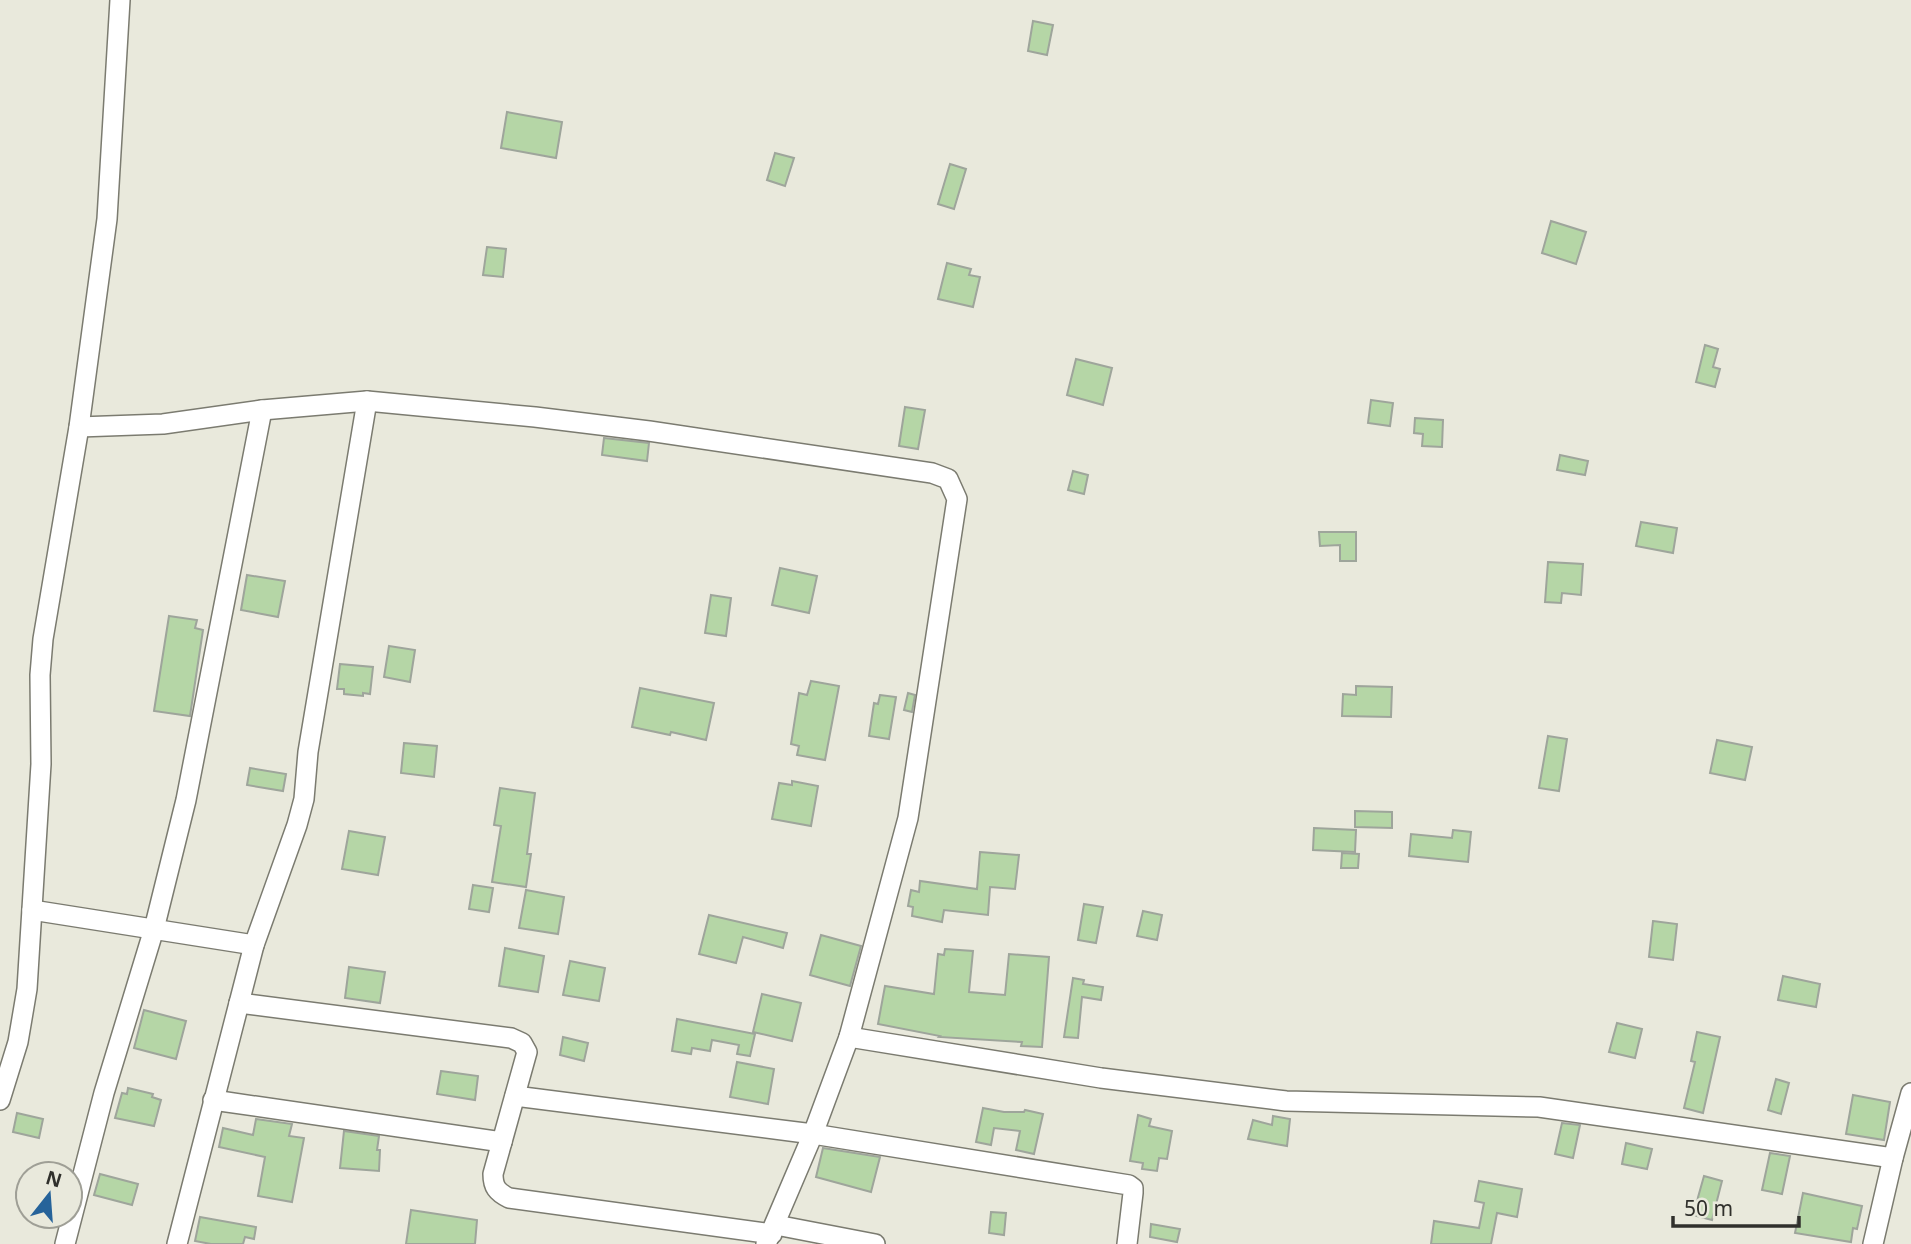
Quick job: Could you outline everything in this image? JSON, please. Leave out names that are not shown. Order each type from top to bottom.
[{"type":"street","points":[[0,1100],[18,1042],[27,989],[41,764],[40,675],[43,639],[79,428],[107,219],[120,0]]},
{"type":"street","points":[[79,428],[163,424],[262,410],[367,401],[535,416],[649,431],[932,472],[948,479],[957,499],[908,818],[849,1037],[813,1134],[771,1234]]},
{"type":"street","points":[[177,1244],[254,945],[289,850],[304,799],[308,752],[367,401]]},
{"type":"street","points":[[65,1244],[104,1093],[154,929],[186,800],[262,410]]},
{"type":"street","points":[[32,910],[254,945]]},
{"type":"street","points":[[239,1003],[511,1038],[522,1043],[527,1052],[494,1174],[494,1185],[500,1193],[509,1198],[771,1234],[874,1244]]},
{"type":"street","points":[[849,1037],[1101,1078],[1286,1101],[1539,1107],[1893,1158]]},
{"type":"street","points":[[1873,1244],[1911,1093]]},
{"type":"street","points":[[515,1096],[813,1134],[1129,1185],[1133,1188],[1133,1193],[1127,1244]]},
{"type":"street","points":[[214,1101],[502,1142]]},
{"type":"building","points":[[1033,21],[1053,25],[1047,55],[1028,51]]},
{"type":"building","points":[[507,112],[562,122],[556,158],[501,148]]},
{"type":"building","points":[[775,153],[794,158],[785,186],[767,180]]},
{"type":"building","points":[[950,164],[966,169],[954,209],[938,204]]},
{"type":"building","points":[[1551,221],[1586,232],[1576,264],[1542,253]]},
{"type":"building","points":[[487,247],[506,249],[503,277],[483,275]]},
{"type":"building","points":[[947,263],[971,269],[969,275],[980,277],[973,307],[938,299]]},
{"type":"building","points":[[1705,345],[1718,349],[1713,367],[1720,369],[1715,387],[1696,382]]},
{"type":"building","points":[[1076,359],[1112,368],[1103,405],[1067,395]]},
{"type":"building","points":[[1371,400],[1393,403],[1390,426],[1368,423]]},
{"type":"building","points":[[905,407],[925,410],[918,449],[899,446]]},
{"type":"building","points":[[1415,418],[1443,420],[1442,447],[1422,446],[1423,434],[1414,433]]},
{"type":"building","points":[[604,438],[649,443],[647,461],[602,455]]},
{"type":"building","points":[[1560,455],[1588,461],[1585,475],[1557,470]]},
{"type":"building","points":[[1073,471],[1088,475],[1084,494],[1068,490]]},
{"type":"building","points":[[1641,522],[1677,528],[1673,553],[1636,546]]},
{"type":"building","points":[[1319,532],[1356,532],[1356,561],[1340,561],[1340,545],[1320,546]]},
{"type":"building","points":[[1548,562],[1583,564],[1581,595],[1562,593],[1561,603],[1545,602]]},
{"type":"building","points":[[780,568],[817,576],[809,613],[772,605]]},
{"type":"building","points":[[247,575],[285,581],[278,617],[241,610]]},
{"type":"building","points":[[711,595],[731,598],[726,636],[705,633]]},
{"type":"building","points":[[169,616],[197,620],[195,628],[203,630],[190,716],[154,711]]},
{"type":"building","points":[[389,646],[415,650],[410,682],[384,677]]},
{"type":"building","points":[[340,664],[373,667],[370,694],[344,694],[344,689],[337,689]]},
{"type":"building","points":[[811,681],[839,686],[825,760],[797,755],[799,746],[791,744],[799,693],[807,695]]},
{"type":"building","points":[[1356,686],[1392,687],[1391,717],[1342,716],[1343,694],[1356,695]]},
{"type":"building","points":[[640,688],[714,703],[706,740],[632,727]]},
{"type":"building","points":[[908,693],[915,695],[912,712],[904,710]]},
{"type":"building","points":[[880,695],[896,697],[889,739],[869,736],[874,703],[878,704]]},
{"type":"building","points":[[1548,736],[1567,739],[1559,791],[1539,788]]},
{"type":"building","points":[[1717,740],[1752,747],[1745,780],[1710,773]]},
{"type":"building","points":[[404,743],[437,746],[434,777],[401,773]]},
{"type":"building","points":[[250,768],[286,774],[283,791],[247,785]]},
{"type":"building","points":[[792,781],[818,786],[811,826],[772,819],[779,783],[792,785]]},
{"type":"building","points":[[500,788],[535,793],[527,854],[531,854],[526,887],[492,882],[501,826],[494,825]]},
{"type":"building","points":[[1355,811],[1392,812],[1392,828],[1355,827]]},
{"type":"building","points":[[1314,828],[1356,830],[1355,852],[1313,850]]},
{"type":"building","points":[[1453,830],[1471,832],[1468,862],[1409,856],[1411,834],[1452,838]]},
{"type":"building","points":[[349,831],[385,837],[378,875],[342,869]]},
{"type":"building","points":[[980,852],[1019,855],[1015,889],[990,887],[988,915],[944,910],[942,922],[912,916],[913,907],[908,906],[911,890],[919,892],[920,881],[977,889]]},
{"type":"building","points":[[1342,853],[1359,854],[1358,868],[1341,868]]},
{"type":"building","points":[[473,885],[493,888],[489,912],[469,909]]},
{"type":"building","points":[[526,890],[564,897],[558,934],[519,928]]},
{"type":"building","points":[[1084,904],[1103,907],[1096,943],[1078,940]]},
{"type":"building","points":[[1143,911],[1162,915],[1157,940],[1137,936]]},
{"type":"building","points":[[709,915],[787,933],[783,948],[743,937],[736,963],[699,954]]},
{"type":"building","points":[[1653,921],[1677,924],[1673,960],[1649,957]]},
{"type":"building","points":[[821,935],[861,946],[850,986],[810,975]]},
{"type":"building","points":[[505,948],[544,956],[538,992],[499,986]]},
{"type":"building","points":[[945,949],[973,951],[969,992],[1005,995],[1009,954],[1049,957],[1042,1047],[1021,1046],[1022,1042],[939,1037],[878,1024],[885,986],[934,994],[938,954],[944,955]]},
{"type":"building","points":[[570,961],[605,968],[599,1001],[563,995]]},
{"type":"building","points":[[349,967],[385,972],[380,1003],[345,998]]},
{"type":"building","points":[[1783,976],[1820,984],[1816,1007],[1778,1000]]},
{"type":"building","points":[[1073,978],[1084,980],[1083,984],[1103,987],[1101,1000],[1082,997],[1078,1038],[1064,1037]]},
{"type":"building","points":[[762,994],[801,1003],[792,1041],[753,1032]]},
{"type":"building","points":[[144,1010],[186,1021],[176,1059],[134,1048]]},
{"type":"building","points":[[677,1019],[755,1034],[750,1056],[737,1054],[739,1045],[712,1040],[710,1051],[692,1048],[691,1054],[672,1051]]},
{"type":"building","points":[[1617,1023],[1642,1029],[1635,1058],[1609,1052]]},
{"type":"building","points":[[1697,1032],[1720,1037],[1703,1113],[1684,1108],[1695,1062],[1691,1061]]},
{"type":"building","points":[[563,1037],[588,1043],[584,1061],[560,1055]]},
{"type":"building","points":[[737,1062],[774,1069],[768,1104],[730,1097]]},
{"type":"building","points":[[441,1071],[478,1076],[475,1100],[437,1094]]},
{"type":"building","points":[[1776,1079],[1789,1083],[1781,1114],[1768,1110]]},
{"type":"building","points":[[128,1088],[153,1094],[152,1097],[161,1100],[154,1126],[115,1118],[122,1093],[127,1094]]},
{"type":"building","points":[[1853,1095],[1890,1102],[1884,1140],[1846,1134]]},
{"type":"building","points":[[983,1108],[1004,1112],[1025,1110],[1043,1114],[1034,1154],[1016,1150],[1020,1131],[994,1128],[991,1145],[976,1142]]},
{"type":"building","points":[[17,1113],[43,1119],[39,1138],[13,1132]]},
{"type":"building","points":[[1138,1115],[1151,1119],[1149,1126],[1172,1131],[1167,1159],[1159,1158],[1157,1171],[1142,1169],[1143,1163],[1130,1161]]},
{"type":"building","points":[[1273,1116],[1290,1119],[1287,1146],[1248,1139],[1253,1120],[1272,1125]]},
{"type":"building","points":[[256,1119],[292,1124],[289,1136],[304,1138],[292,1202],[258,1196],[265,1157],[219,1147],[223,1128],[253,1135]]},
{"type":"building","points":[[1562,1123],[1580,1125],[1573,1158],[1555,1154]]},
{"type":"building","points":[[344,1131],[379,1136],[379,1171],[340,1168]]},
{"type":"building","points":[[1626,1143],[1652,1149],[1647,1169],[1622,1164]]},
{"type":"building","points":[[823,1148],[880,1157],[871,1192],[816,1177]]},
{"type":"building","points":[[1770,1153],[1790,1156],[1782,1194],[1762,1190]]},
{"type":"building","points":[[100,1174],[138,1184],[132,1205],[94,1195]]},
{"type":"building","points":[[1704,1176],[1722,1181],[1712,1220],[1693,1215]]},
{"type":"building","points":[[1479,1181],[1522,1189],[1517,1217],[1497,1213],[1491,1244],[1431,1244],[1434,1221],[1479,1228],[1484,1203],[1475,1201]]},
{"type":"building","points":[[1803,1193],[1862,1206],[1857,1229],[1853,1228],[1851,1242],[1795,1233]]},
{"type":"building","points":[[411,1210],[477,1220],[475,1244],[406,1244]]},
{"type":"building","points":[[991,1212],[1006,1213],[1004,1235],[989,1233]]},
{"type":"building","points":[[200,1217],[256,1227],[254,1239],[245,1237],[243,1244],[195,1241]]},
{"type":"building","points":[[1151,1224],[1180,1229],[1177,1242],[1150,1237]]}]
